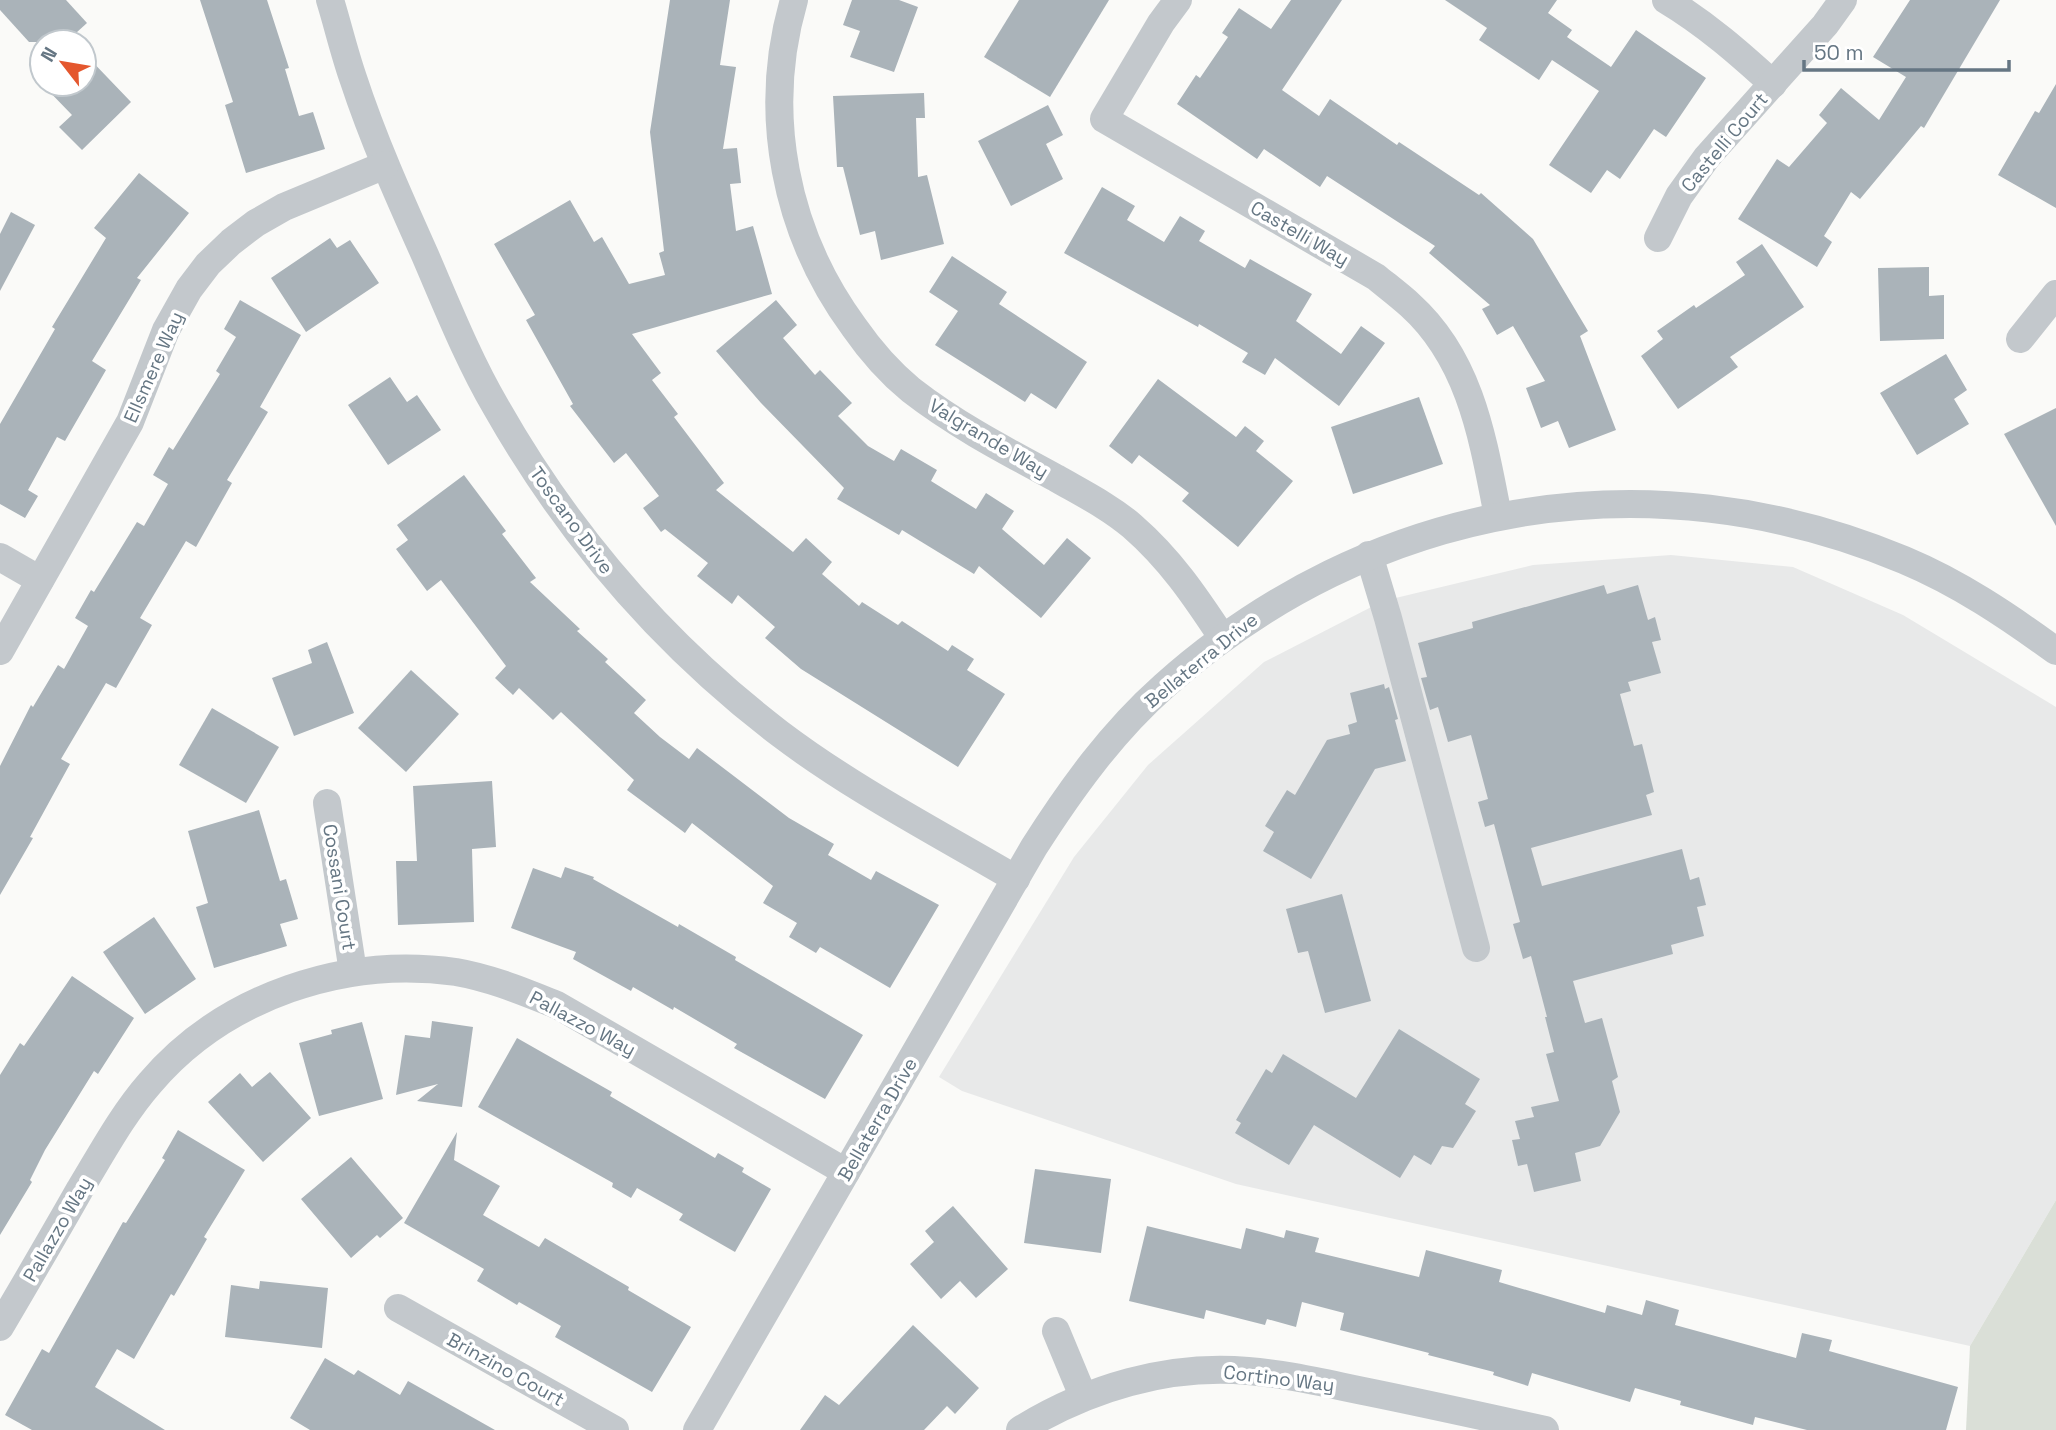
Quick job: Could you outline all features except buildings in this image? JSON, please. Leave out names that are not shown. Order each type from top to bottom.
[{"type":"street","name":"Toscano Drive","points":[[330,0],[353,79],[385,165],[466,350],[495,407],[545,488],[601,562],[641,609],[708,674],[779,733],[830,769],[1016,879]]},
{"type":"street","name":"Valgrande Way","points":[[794,0],[786,25],[780,63],[779,120],[782,158],[790,195],[808,250],[834,301],[868,347],[909,388],[955,422],[1103,505],[1131,525],[1169,561],[1222,637]]},
{"type":"street","name":"Castelli Way","points":[[1178,0],[1161,23],[1104,119],[1376,277],[1412,306],[1441,340],[1464,380],[1480,422],[1499,516]]},
{"type":"street","points":[[1666,0],[1694,17],[1734,48],[1773,84],[1825,25],[1843,0]]},
{"type":"street","name":"Castelli Court","points":[[1658,238],[1679,196],[1707,157],[1773,84]]},
{"type":"street","name":"Ellsmere Way","points":[[0,651],[130,422],[166,330],[189,289],[208,264],[231,242],[274,212],[385,165]]},
{"type":"street","points":[[2020,339],[2056,294]]},
{"type":"street","name":"Bellaterra Drive","points":[[697,1430],[1062,803],[1093,762],[1162,687],[1222,637],[1308,583],[1424,534],[1499,516],[1576,505],[1654,503],[1706,507],[1783,520],[1858,542],[1907,561],[1976,596],[2056,651]]},
{"type":"street","points":[[1369,555],[1476,948]]},
{"type":"street","points":[[0,557],[40,580]]},
{"type":"street","name":"Cossani Court","points":[[327,803],[353,972]]},
{"type":"street","name":"Pallazzo Way","points":[[0,1327],[120,1122],[150,1082],[203,1033],[250,1005],[300,984],[353,972],[405,968],[457,973],[508,985],[557,1005],[846,1172]]},
{"type":"street","name":"Brinzino Court","points":[[398,1308],[615,1430]]},
{"type":"street","points":[[1056,1331],[1083,1396]]},
{"type":"street","name":"Cortino Way","points":[[1020,1430],[1083,1396],[1136,1380],[1210,1370],[1247,1371],[1303,1378],[1438,1418],[1545,1430]]},
{"type":"shaded area","points":[[1671,555],[1793,567],[1903,615],[2056,707],[2056,1200],[1970,1346],[1236,1184],[962,1091],[939,1077],[1074,857],[1148,765],[1264,662],[1383,601],[1533,565]]},
{"type":"shaded area","points":[[2056,1200],[2056,1430],[1966,1430],[1970,1346]]}]
